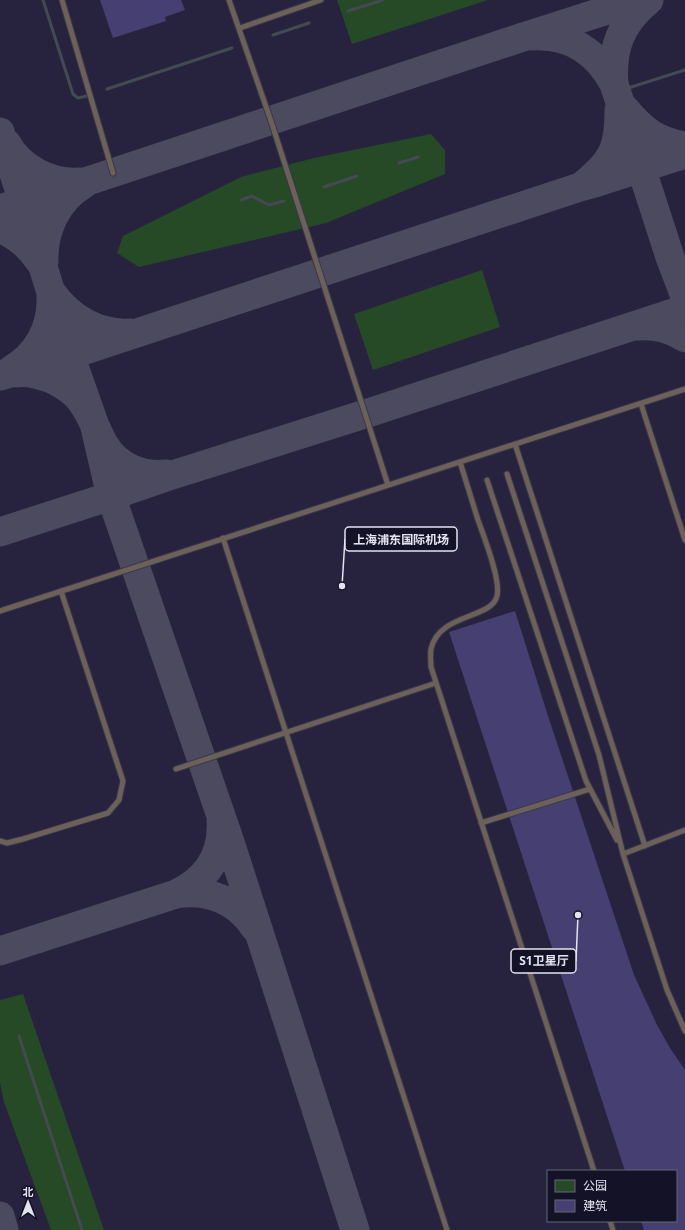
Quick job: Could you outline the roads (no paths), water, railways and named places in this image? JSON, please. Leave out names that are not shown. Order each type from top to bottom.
[{"type":"lane","points":[[62,0],[113,173]]},
{"type":"lane","points":[[229,0],[240,28],[388,485]]},
{"type":"lane","points":[[240,28],[321,0]]},
{"type":"lane","points":[[0,611],[685,389]]},
{"type":"lane","points":[[641,404],[685,540]]},
{"type":"lane","points":[[515,444],[645,846]]},
{"type":"lane","points":[[460,462],[498,587],[495,602],[486,610],[458,619],[437,635],[431,657],[431,667],[594,1170]]},
{"type":"lane","points":[[507,474],[599,755],[623,854],[667,990],[685,1031]]},
{"type":"lane","points":[[487,480],[578,759],[590,789],[609,822],[623,854]]},
{"type":"lane","points":[[223,538],[448,1230]]},
{"type":"lane","points":[[0,840],[7,843],[23,839],[108,813],[118,800],[122,781],[61,591]]},
{"type":"lane","points":[[176,768],[436,683]]},
{"type":"lane","points":[[481,823],[590,789]]},
{"type":"lane","points":[[623,854],[685,830]]},
{"type":"waterway","points":[[43,0],[73,94],[78,98],[87,96]]},
{"type":"waterway","points":[[348,11],[383,0]]},
{"type":"waterway","points":[[273,35],[309,23]]},
{"type":"waterway","points":[[107,89],[232,48]]},
{"type":"waterway","points":[[622,90],[685,70]]},
{"type":"waterway","points":[[399,163],[418,157]]},
{"type":"waterway","points":[[324,187],[357,176]]},
{"type":"waterway","points":[[241,200],[252,196],[269,205],[284,201]]},
{"type":"waterway","points":[[19,1036],[82,1230]]},
{"type":"place","name":"上海浦东国际机场","points":[[342,586]]},
{"type":"place","name":"S1卫星厅","points":[[578,915]]}]
